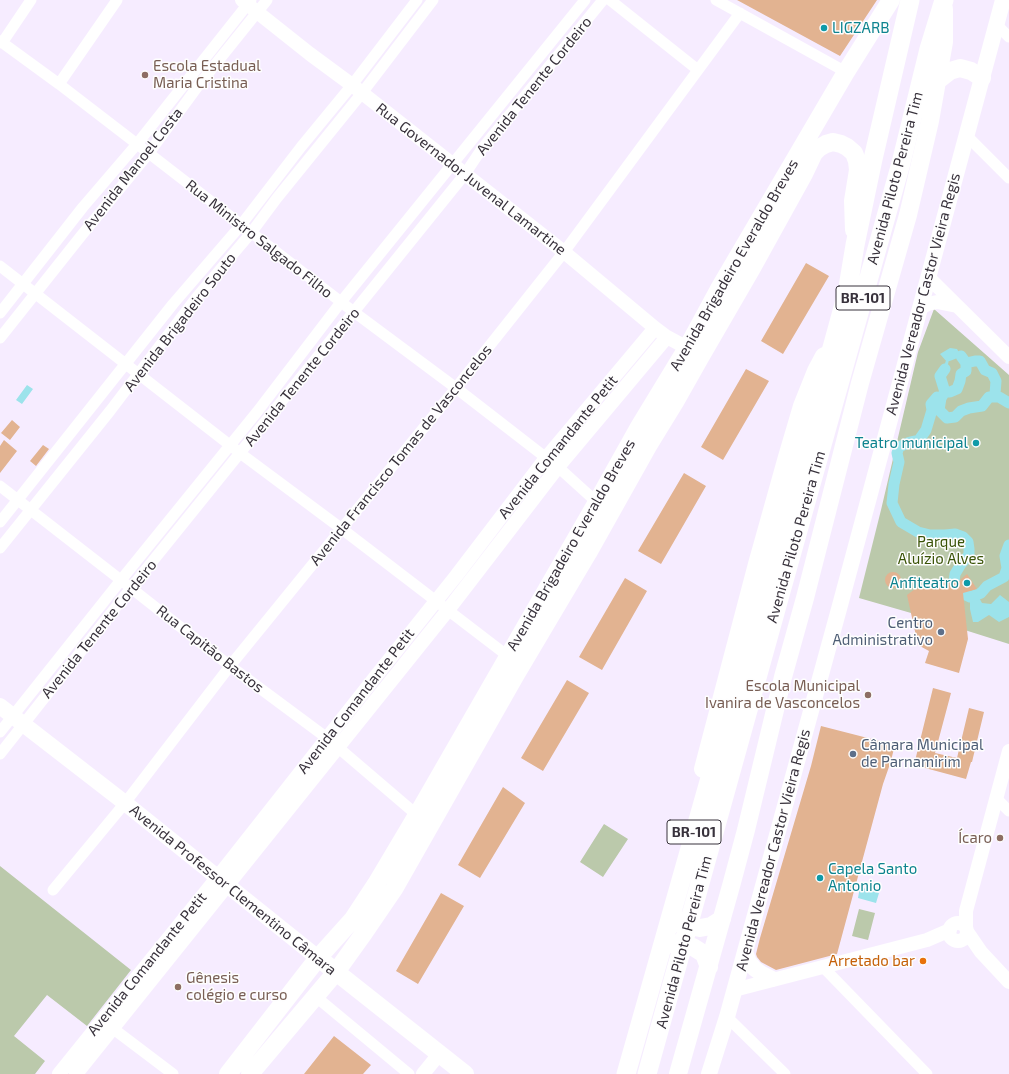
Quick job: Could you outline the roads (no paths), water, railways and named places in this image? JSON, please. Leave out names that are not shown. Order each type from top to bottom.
[{"type":"highway","name":"Avenida Piloto Pereira Tim","points":[[647,1074],[847,293],[855,245],[873,159],[910,0]]},
{"type":"highway","name":"Avenida Piloto Pereira Tim","points":[[626,1074],[901,163],[925,63],[944,0]]},
{"type":"main road","name":"Avenida Brigadeiro Everaldo Breves","points":[[228,1074],[318,958],[353,919],[514,661],[611,514],[648,446],[675,402],[720,287],[846,72],[891,0]]},
{"type":"main road","points":[[678,1074],[746,830],[783,677],[860,383],[910,208],[930,121],[944,42],[944,0]]},
{"type":"main road","name":"Avenida Vereador Castor Vieira Regis","points":[[709,1074],[727,1017],[850,571],[1003,0]]},
{"type":"main road","points":[[936,82],[950,71],[960,68],[971,70],[982,78]]},
{"type":"main road","name":"Avenida Brigadeiro Everaldo Breves","points":[[250,1074],[336,972],[394,889],[597,502],[639,427],[694,352],[752,268],[814,153],[819,148],[833,142],[847,147],[854,154],[857,161],[858,170],[853,200],[855,245]]},
{"type":"main road","points":[[621,1074],[667,909],[786,457],[810,385],[816,371],[833,344]]},
{"type":"main road","name":"Avenida Professor Clementino Câmara","points":[[0,706],[125,803],[222,882],[465,1074]]},
{"type":"main road","points":[[667,909],[680,924],[700,928],[711,926],[722,919]]},
{"type":"main road","points":[[655,953],[670,943],[680,943],[693,947],[704,954],[709,967]]},
{"type":"main road","points":[[745,952],[749,962],[755,969],[772,979]]},
{"type":"street","points":[[1,42],[31,0]]},
{"type":"street","points":[[59,84],[117,0]]},
{"type":"street","name":"Avenida Manoel Costa","points":[[0,313],[83,207],[138,144],[171,100],[249,4],[267,0]]},
{"type":"street","name":"Avenida Brigadeiro Souto","points":[[0,548],[110,411],[196,298],[252,233],[357,89],[417,0]]},
{"type":"street","name":"Avenida Brigadeiro Souto","points":[[0,522],[173,304],[241,225],[301,147],[357,89],[433,0]]},
{"type":"street","name":"Avenida Tenente Cordeiro","points":[[0,754],[18,720],[121,580],[257,412],[341,302],[585,0]]},
{"type":"street","name":"Avenida Tenente Cordeiro","points":[[0,732],[18,720],[132,588],[465,174],[486,144],[603,0]]},
{"type":"street","points":[[610,0],[698,70]]},
{"type":"street","points":[[716,0],[846,72]]},
{"type":"street","name":"Avenida Manoel Costa","points":[[0,338],[149,153],[198,86],[249,4]]},
{"type":"street","name":"Rua Governador Juvenal Lamartine","points":[[249,4],[310,54],[357,89],[564,252],[655,328],[667,337],[694,352]]},
{"type":"street","name":"Avenida Francisco Tomas de Vasconcelos","points":[[53,890],[125,803],[230,666],[456,388],[564,252],[740,13]]},
{"type":"street","points":[[996,24],[1009,37]]},
{"type":"street","name":"Rua Ministro Salgado Filho","points":[[1,42],[138,144],[354,312],[456,388],[546,458],[611,514]]},
{"type":"street","points":[[966,135],[1009,178]]},
{"type":"street","points":[[0,266],[229,445],[342,529],[514,661]]},
{"type":"street","points":[[928,277],[1009,357]]},
{"type":"street","points":[[920,308],[937,302],[958,306]]},
{"type":"street","name":"Avenida Comandante Petit","points":[[222,882],[327,738],[456,576],[546,458],[655,328]]},
{"type":"street","name":"Avenida Comandante Petit","points":[[59,1074],[107,1024],[222,882],[338,747],[448,610],[558,468],[667,337]]},
{"type":"street","name":"Rua Capitão Bastos","points":[[0,486],[230,666],[327,738],[417,815]]},
{"type":"street","points":[[376,676],[388,685]]},
{"type":"street","points":[[958,932],[966,911],[1009,751]]},
{"type":"street","points":[[996,798],[1009,811]]},
{"type":"street","points":[[734,990],[958,932]]},
{"type":"street","points":[[958,932],[981,952],[1009,982]]},
{"type":"street","points":[[822,966],[927,1074]]},
{"type":"street","points":[[315,996],[409,1074]]},
{"type":"street","points":[[727,1017],[785,1074]]},
{"type":"street","points":[[107,1024],[173,1074]]},
{"type":"street","name":"Avenida Comandante Petit","points":[[76,1074],[107,1024]]},
{"type":"street","points":[[423,1074],[440,1053]]},
{"type":"water","points":[[950,348],[957,349],[961,356],[947,362],[940,354]]},
{"type":"water","points":[[27,385],[33,389],[22,404],[16,400]]},
{"type":"water","points":[[977,594],[982,603],[991,604],[1000,595],[1009,602],[1009,617],[999,622],[989,615],[978,622],[973,622],[970,609],[970,597]]},
{"type":"water","points":[[860,887],[879,893],[876,903],[858,898]]},
{"type":"waterway","points":[[945,392],[950,392],[957,389],[961,374],[966,371],[966,363],[961,356]]},
{"type":"waterway","points":[[966,363],[980,361],[985,370],[992,373],[996,381],[995,397]]},
{"type":"waterway","points":[[945,369],[947,362]]},
{"type":"waterway","points":[[945,369],[940,376],[945,392],[941,398],[939,410],[947,418],[955,417],[961,411],[969,408],[982,406],[989,397],[999,397],[1009,403]]},
{"type":"waterway","points":[[941,398],[937,397],[931,404],[932,410],[926,430],[919,440],[899,447],[897,453],[899,462],[894,484],[892,503],[901,522],[918,532],[930,535],[955,534],[963,537],[968,542],[969,555],[955,574],[954,581],[964,594],[970,597],[981,593],[987,586],[1004,577],[1007,568],[1005,556],[1009,545]]},
{"type":"place","name":"LIGZARB","points":[[824,28]]},
{"type":"place","name":"Escola Estadual Maria Cristina","points":[[145,75]]},
{"type":"place","name":"Teatro municipal","points":[[976,443]]},
{"type":"place","name":"Anfiteatro","points":[[967,583]]},
{"type":"place","name":"Centro Administrativo","points":[[941,632]]},
{"type":"place","name":"Escola Municipal Ivanira de Vasconcelos","points":[[868,695]]},
{"type":"place","name":"Câmara Municipal de Parnamirim","points":[[853,754]]},
{"type":"place","name":"Ícaro","points":[[1000,838]]},
{"type":"place","name":"Capela Santo Antonio","points":[[820,878]]},
{"type":"place","name":"Arretado bar","points":[[923,961]]},
{"type":"place","name":"Gênesis colégio e curso","points":[[178,987]]},
{"type":"park label","name":"Parque Aluízio Alves","points":[[941,550]]}]
